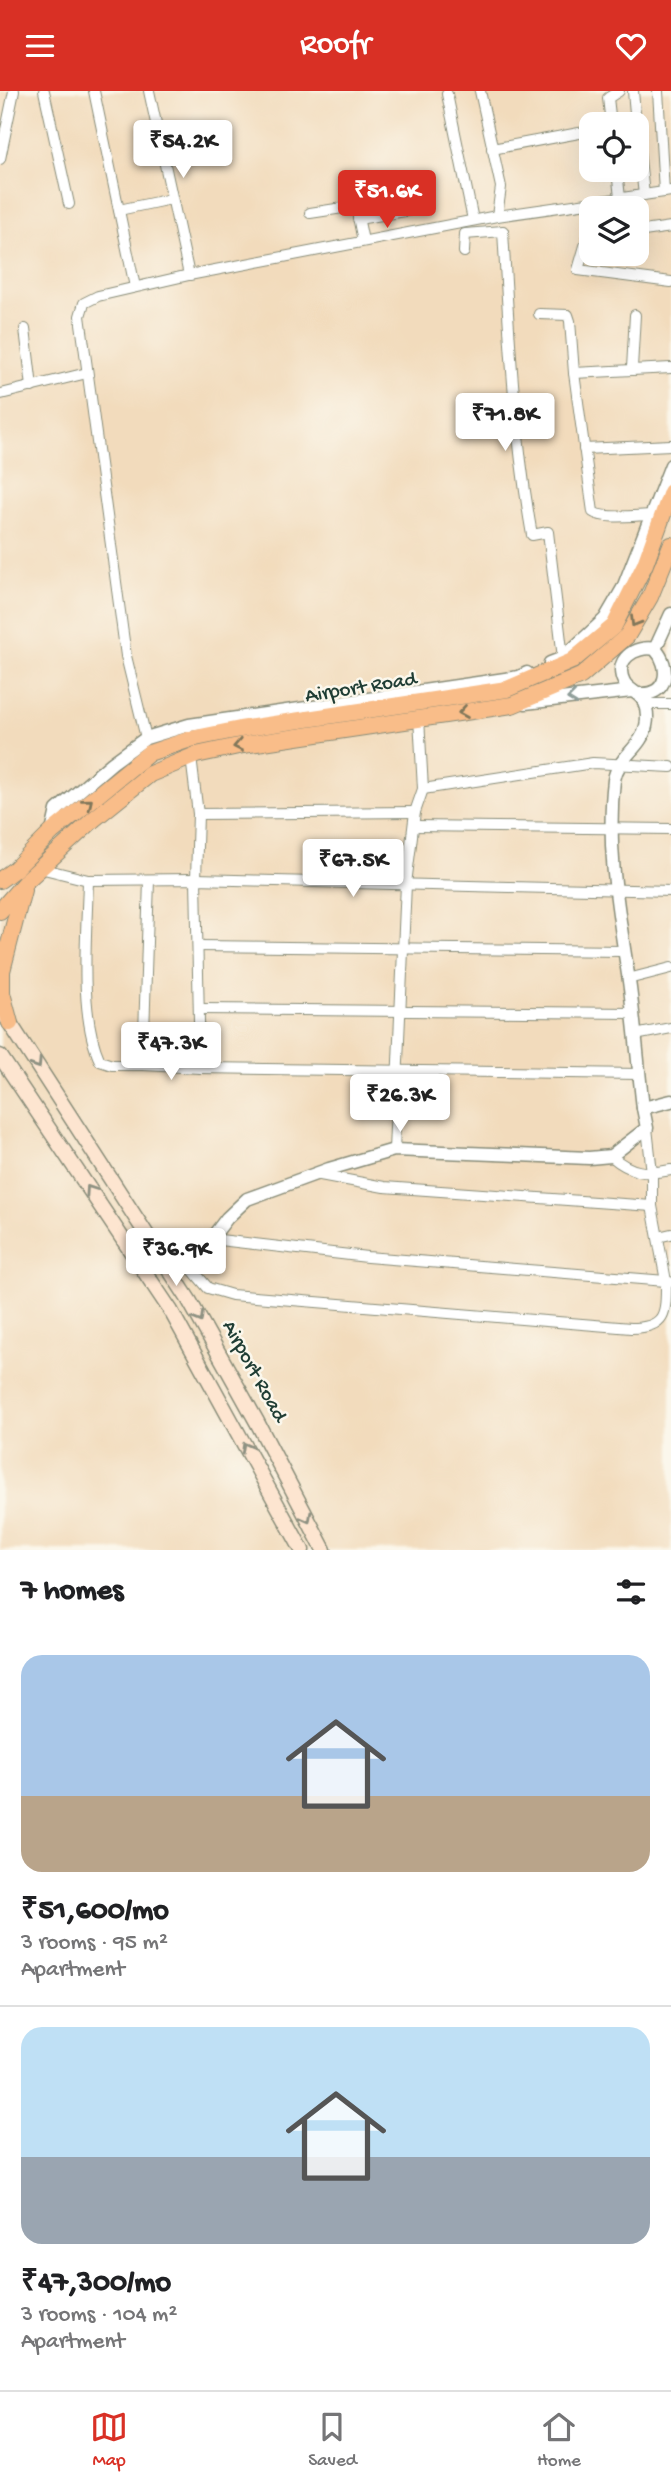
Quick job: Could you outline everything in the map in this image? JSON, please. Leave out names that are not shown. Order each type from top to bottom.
[{"type":"main road","name":"Airport Road","points":[[0,880],[52,832],[149,753],[191,739],[240,729],[507,689],[572,661],[614,626],[645,564],[671,492]]},
{"type":"main road","name":"Airport Road","points":[[0,911],[26,881],[94,819],[150,774],[191,757],[243,745],[512,705],[581,676],[619,653],[650,597],[671,545]]},
{"type":"main road","points":[[10,1023],[2,993],[2,971],[26,881]]},
{"type":"main road","name":"Airport Road","points":[[0,1007],[189,1300],[324,1550]]},
{"type":"main road","name":"Airport Road","points":[[0,1056],[171,1311],[302,1550]]},
{"type":"street","points":[[0,159],[14,91]]},
{"type":"street","points":[[44,91],[69,204]]},
{"type":"street","points":[[94,91],[135,287]]},
{"type":"street","points":[[149,91],[189,275]]},
{"type":"street","points":[[480,91],[500,187],[497,216]]},
{"type":"street","points":[[609,112],[607,94],[619,91]]},
{"type":"street","points":[[632,91],[635,112]]},
{"type":"street","points":[[636,196],[668,192],[658,91]]},
{"type":"street","points":[[447,94],[473,220]]},
{"type":"street","points":[[492,149],[579,133]]},
{"type":"street","points":[[350,178],[363,241]]},
{"type":"street","points":[[643,182],[644,195]]},
{"type":"street","points":[[119,209],[172,199]]},
{"type":"street","points":[[146,738],[126,656],[80,316],[84,303],[97,296],[189,275],[473,220],[579,204]]},
{"type":"street","points":[[310,212],[356,206]]},
{"type":"street","points":[[358,219],[411,210]]},
{"type":"street","points":[[649,230],[671,227]]},
{"type":"street","points":[[464,252],[465,234],[503,231],[512,394],[528,513],[532,535],[548,532],[563,658]]},
{"type":"street","points":[[579,266],[578,270],[671,282]]},
{"type":"street","points":[[539,314],[568,315],[593,512],[598,516],[652,515]]},
{"type":"street","points":[[632,368],[635,315]]},
{"type":"street","points":[[25,329],[32,387]]},
{"type":"street","points":[[574,373],[671,368]]},
{"type":"street","points":[[1,394],[87,373]]},
{"type":"street","points":[[583,449],[671,445]]},
{"type":"street","points":[[52,832],[57,810],[146,738],[189,725],[519,677],[563,658],[605,619],[623,588],[671,465]]},
{"type":"street","points":[[655,649],[671,614]]},
{"type":"street","points":[[512,705],[639,696],[654,693],[661,689],[670,675],[666,660],[655,649],[639,648],[619,653],[623,680],[639,696],[671,704]]},
{"type":"street","points":[[174,1248],[208,1288],[232,1295],[631,1328],[646,1328],[662,1317],[666,1308],[668,1282],[652,1206],[652,1173],[647,1128],[615,890],[612,828],[615,776],[646,728],[639,696]]},
{"type":"street","points":[[394,1150],[406,884],[415,812],[424,789],[419,719]]},
{"type":"street","points":[[191,757],[198,814],[196,879],[200,1068]]},
{"type":"street","points":[[424,789],[593,763],[671,767]]},
{"type":"street","points":[[198,814],[415,812]]},
{"type":"street","points":[[414,826],[671,829]]},
{"type":"street","points":[[40,868],[88,880],[196,879],[671,891]]},
{"type":"street","points":[[88,880],[88,1007],[94,1049],[100,1061],[112,1065],[200,1068],[639,1074]]},
{"type":"street","points":[[143,1065],[149,880]]},
{"type":"street","points":[[198,946],[623,951]]},
{"type":"street","points":[[628,979],[671,968]]},
{"type":"street","points":[[199,1009],[632,1013]]},
{"type":"street","points":[[635,1035],[671,1028]]},
{"type":"street","points":[[643,1108],[671,1101]]},
{"type":"street","points":[[211,1239],[227,1218],[247,1199],[314,1174],[394,1150],[611,1157],[647,1128]]},
{"type":"street","points":[[611,1157],[625,1168],[652,1173],[671,1170]]},
{"type":"street","points":[[314,1174],[384,1187],[652,1206]]},
{"type":"street","points":[[658,1237],[671,1234]]},
{"type":"street","points":[[140,1265],[174,1248],[211,1239],[367,1257],[668,1282]]}]
